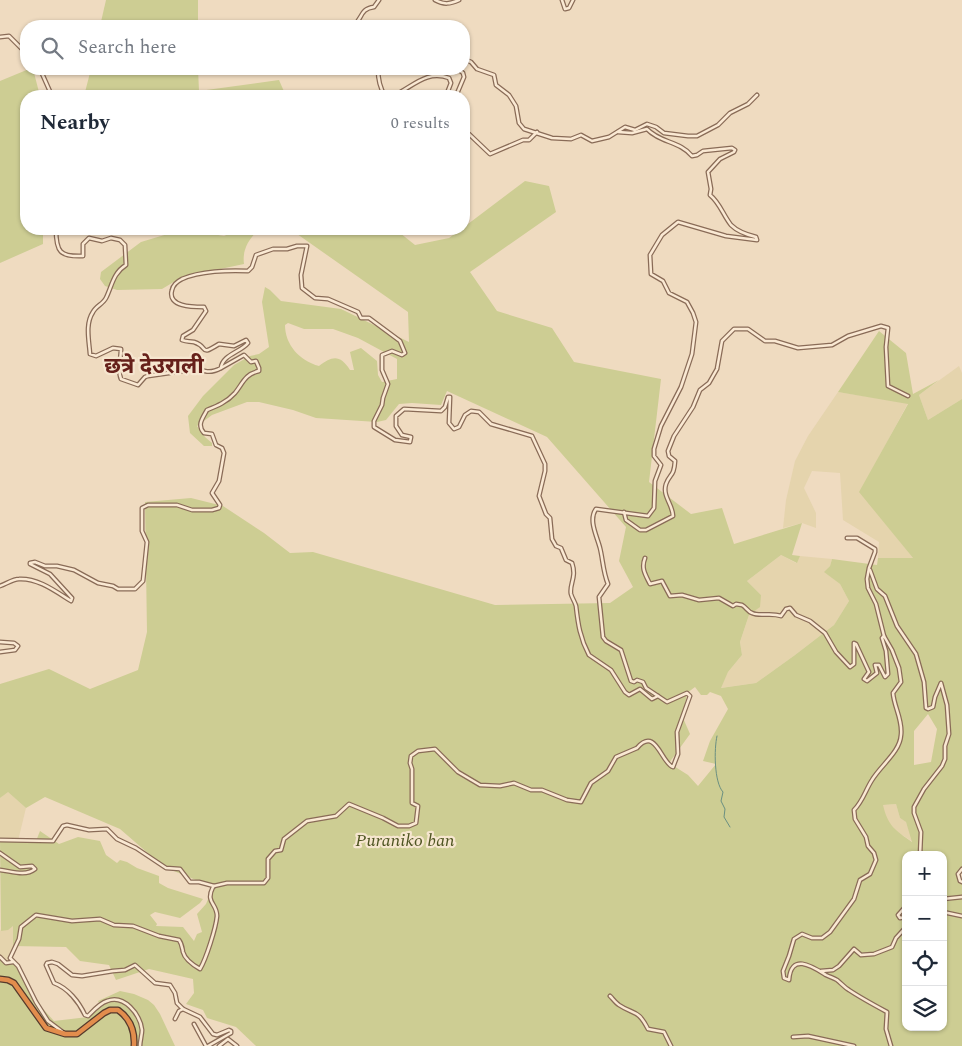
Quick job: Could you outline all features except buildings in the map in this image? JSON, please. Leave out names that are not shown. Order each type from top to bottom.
[{"type":"highway","points":[[0,979],[14,983],[46,1028],[65,1034],[77,1034],[104,1013],[110,1010],[118,1010],[132,1024],[134,1046]]},
{"type":"street","points":[[358,20],[359,16],[367,8],[374,7],[378,0]]},
{"type":"street","points":[[435,0],[442,4],[452,4],[459,0]]},
{"type":"street","points":[[562,0],[565,9],[569,8],[574,0]]},
{"type":"street","points":[[0,37],[9,36],[20,47]]},
{"type":"street","points":[[470,62],[477,69],[494,75],[496,85],[509,95],[516,106],[519,124],[524,129],[552,138],[571,139],[581,135],[592,141],[609,137],[625,127],[635,130],[647,124],[656,127],[664,133],[697,136],[718,125],[730,113],[748,104],[757,95]]},
{"type":"street","points":[[43,75],[49,90]]},
{"type":"street","points":[[378,75],[378,80],[383,90]]},
{"type":"street","points":[[404,90],[428,76],[441,75],[449,78],[451,83],[448,90]]},
{"type":"street","points":[[458,90],[464,75]]},
{"type":"street","points":[[0,840],[53,842],[63,826],[67,825],[89,830],[106,829],[117,839],[136,848],[166,868],[180,869],[190,882],[214,886],[264,883],[268,878],[268,859],[275,851],[281,850],[284,839],[307,821],[336,816],[349,804],[398,826],[409,826],[416,823],[418,806],[412,803],[412,769],[410,763],[411,756],[418,751],[434,749],[458,772],[480,785],[500,786],[514,782],[530,790],[542,790],[567,800],[581,802],[591,784],[608,772],[616,757],[637,748],[639,745],[649,742],[654,743],[665,761],[670,767],[673,767],[678,754],[677,732],[690,696],[687,693],[667,702],[646,688],[641,681],[631,681],[621,650],[603,637],[598,597],[608,584],[604,574],[600,546],[594,532],[593,513],[596,509],[648,516],[654,508],[655,481],[662,465],[654,456],[654,449],[661,426],[681,387],[692,354],[696,322],[694,313],[687,302],[669,294],[663,281],[651,274],[650,255],[662,235],[678,222],[726,236],[756,240],[756,236],[747,234],[732,225],[715,199],[710,195],[708,172],[720,159],[735,150],[732,148],[703,151],[698,156],[692,156],[686,148],[654,137],[647,129],[632,133],[618,132]]},
{"type":"street","points":[[470,135],[490,154],[523,140],[530,140],[537,132]]},
{"type":"street","points":[[0,586],[18,579],[37,582],[70,601],[72,598],[50,574],[30,564],[35,562],[45,566],[57,566],[74,570],[98,583],[113,586],[118,590],[135,589],[143,581],[147,542],[142,531],[142,508],[148,505],[177,504],[192,510],[219,508],[220,505],[212,493],[219,481],[224,452],[222,448],[216,445],[212,434],[204,433],[200,428],[200,424],[207,410],[223,404],[235,393],[241,382],[251,373],[259,372],[256,360],[251,362],[244,355],[215,371],[204,372],[194,366],[183,371],[145,377],[138,385],[121,379],[118,372],[122,361],[121,349],[113,348],[96,356],[90,354],[88,327],[93,311],[103,302],[120,269],[126,265],[125,245],[116,239],[102,241],[89,238],[83,244],[83,256],[69,256],[64,255],[58,247],[57,235]]},
{"type":"street","points":[[221,368],[225,359],[245,347],[248,341],[243,340],[234,346],[219,344],[208,351],[203,350],[196,343],[182,340],[183,336],[193,330],[206,311],[204,308],[176,303],[172,300],[172,290],[176,284],[191,276],[232,270],[248,271],[252,267],[256,255],[273,249],[287,250],[297,246],[307,246],[301,275],[302,288],[315,298],[328,299],[358,312],[361,318],[369,318],[400,341],[405,353],[402,355],[392,351],[382,355],[382,370],[388,384],[382,398],[382,406],[374,421],[374,427],[395,440],[410,442],[411,437],[402,435],[396,426],[396,416],[404,409],[441,411],[450,396],[449,423],[454,428],[459,427],[464,415],[471,411],[479,412],[491,424],[532,436],[545,464],[539,496],[546,514],[550,518],[552,539],[556,546],[561,548],[566,560],[572,563],[575,571],[571,595],[576,604],[580,637],[585,648],[589,656],[611,670],[629,695],[638,688],[652,699],[658,696]]},
{"type":"street","points":[[624,512],[626,520],[640,530],[646,530],[673,516],[666,498],[666,484],[674,472],[675,461],[669,456],[668,451],[674,436],[693,407],[700,390],[709,383],[717,369],[722,341],[734,329],[748,329],[765,340],[798,348],[832,345],[848,336],[881,326],[888,328],[886,347],[888,386],[908,396]]},
{"type":"street","points":[[847,538],[857,538],[875,549],[867,579],[868,588],[876,604],[884,636],[899,668],[901,682],[893,693],[900,719],[901,736],[897,748],[873,778],[866,790],[862,803],[854,810],[854,815],[866,837],[868,846],[874,852],[876,860],[870,874],[860,880],[854,899],[830,932],[822,938],[812,938],[802,934],[794,939],[782,971],[786,980],[789,980],[791,969],[797,965],[806,964],[838,980],[846,989],[886,1012],[886,1029],[891,1046]]},
{"type":"street","points":[[645,558],[642,564],[643,571],[650,584],[662,581],[670,596],[682,595],[699,600],[718,598],[733,606],[736,604],[742,605],[748,612],[757,615],[769,613],[781,616],[786,609],[790,608],[796,615],[810,621],[825,633],[836,652],[850,667],[854,664],[854,643],[856,644],[869,672],[864,680],[867,681],[877,673],[875,665],[879,665],[885,677],[888,674],[886,651],[882,638],[884,636]]},
{"type":"street","points":[[869,568],[877,589],[885,596],[897,626],[916,654],[924,682],[926,708],[933,707],[935,696],[941,684],[947,705],[949,734],[942,766],[924,789],[914,807],[914,813],[921,832],[920,851]]},
{"type":"street","points":[[0,642],[14,643],[18,646],[15,650],[0,652]]},
{"type":"street","points":[[0,854],[20,867],[32,866],[34,869],[32,872],[20,873],[0,870]]},
{"type":"street","points":[[962,869],[958,874],[962,882]]},
{"type":"street","points":[[65,1034],[58,1027],[50,1024],[18,966],[10,958],[19,939],[21,926],[36,915],[72,921],[100,919],[114,925],[133,926],[159,936],[179,940],[183,953],[200,970],[216,925],[217,914],[210,902],[209,895],[214,886]]},
{"type":"street","points":[[947,899],[962,897]]},
{"type":"street","points":[[947,913],[962,916]]},
{"type":"street","points":[[822,971],[833,970],[840,966],[854,949],[861,955],[874,954],[886,950],[892,947],[902,931]]},
{"type":"street","points":[[0,957],[6,963],[13,962]]},
{"type":"street","points":[[140,1046],[142,1030],[139,1020],[128,1004],[118,999],[105,1001],[88,1016],[85,1015],[73,996],[61,985],[54,982],[46,965],[47,963],[58,964],[72,975],[82,976],[125,970],[134,965],[156,983],[170,985],[175,993],[177,1003],[183,1009],[200,1017],[213,1034],[217,1035],[227,1030],[231,1031],[231,1033],[207,1046],[194,1024]]},
{"type":"street","points":[[610,996],[619,1005],[642,1017],[648,1029],[664,1032],[671,1046]]},
{"type":"street","points":[[175,1019],[183,1009]]},
{"type":"street","points":[[793,1036],[808,1036],[854,1046]]},
{"type":"street","points":[[219,1046],[228,1039],[237,1046]]},
{"type":"shaded area","points":[[959,366],[962,373],[962,399],[928,420],[919,395]]},
{"type":"shaded area","points":[[838,392],[908,403],[860,492],[913,558],[878,558],[879,542],[843,520],[840,473],[812,471],[804,488],[816,513],[816,528],[802,523],[783,528],[786,500],[795,461],[808,436]]},
{"type":"shaded area","points":[[781,555],[796,563],[800,556],[832,559],[830,566],[825,572],[840,584],[849,601],[834,625],[756,683],[720,688],[728,672],[742,655],[740,642],[749,615],[761,595],[747,581]]},
{"type":"shaded area","points":[[7,791],[26,808],[18,841],[0,840],[0,798]]},
{"type":"shaded area","points":[[896,804],[900,818],[906,822],[913,842],[893,829],[886,818],[882,805]]},
{"type":"shaded area","points":[[13,926],[13,962],[0,960],[0,929],[1,931]]},
{"type":"green space","points":[[106,0],[198,0],[198,20],[101,20]]},
{"type":"green space","points":[[20,73],[20,75],[35,75],[38,90],[20,90],[20,235],[43,235],[43,244],[0,263],[0,81]]},
{"type":"green space","points":[[89,75],[198,75],[199,90],[86,90]]},
{"type":"green space","points":[[279,80],[283,90],[206,90]]},
{"type":"green space","name":"Puraniko ban","points":[[525,181],[549,186],[556,212],[470,272],[497,311],[552,328],[574,362],[661,379],[649,482],[691,514],[722,508],[734,544],[802,523],[792,555],[800,556],[797,563],[781,555],[747,581],[761,595],[760,607],[749,615],[740,642],[742,655],[728,672],[721,688],[756,683],[834,625],[849,601],[840,584],[824,572],[830,566],[832,559],[877,565],[878,558],[913,558],[859,492],[908,404],[838,392],[879,331],[906,353],[913,394],[939,380],[919,395],[928,420],[962,399],[962,869],[958,874],[962,882],[962,1046],[256,1046],[236,1027],[207,1018],[203,1010],[186,1004],[194,993],[193,979],[149,969],[116,980],[109,965],[80,961],[66,947],[13,946],[13,926],[8,930],[1,931],[0,840],[36,841],[40,831],[59,844],[78,837],[100,841],[106,855],[117,863],[120,860],[127,862],[159,876],[159,883],[168,888],[203,899],[180,918],[155,912],[150,915],[157,924],[156,926],[183,927],[194,941],[197,934],[202,932],[197,914],[206,904],[213,887],[164,867],[120,829],[45,797],[26,808],[8,792],[0,798],[0,684],[49,669],[90,689],[138,670],[147,632],[145,502],[191,498],[223,506],[290,553],[313,552],[495,605],[610,603],[633,587],[619,561],[626,527],[547,437],[447,391],[441,405],[399,404],[386,420],[377,422],[316,418],[259,402],[247,402],[212,415],[197,426],[212,443],[212,446],[204,446],[190,433],[188,416],[203,396],[234,365],[250,356],[259,354],[269,347],[262,302],[265,287],[281,301],[341,309],[409,342],[408,312],[299,235],[402,235],[415,245],[449,238],[453,235],[470,235],[470,222]],"holes":[[[288,323],[304,329],[333,329],[358,338],[397,359],[397,379],[382,382],[378,375],[377,361],[361,348],[350,352],[354,370],[350,370],[343,361],[336,358],[328,360],[319,366],[312,364],[295,351],[288,339],[285,325]],[[695,687],[701,695],[707,695],[710,692],[721,696],[728,709],[710,741],[703,761],[716,764],[698,786],[688,775],[669,763],[690,734],[683,718],[687,693]],[[928,714],[937,729],[931,762],[914,765],[914,731]],[[896,804],[900,818],[906,822],[912,842],[893,827],[887,818],[883,805]]]},
{"type":"green space","points":[[164,235],[254,235],[247,245],[244,254],[244,264],[182,277],[162,289],[117,290],[105,286],[100,279],[101,272],[141,242]]},
{"type":"green space","points":[[0,960],[13,962],[34,999],[54,1021],[88,1017],[101,1006],[98,1001],[120,991],[134,994],[154,1005],[175,1046],[0,1046]]},
{"type":"waterway","points":[[717,736],[715,749],[716,773],[723,792],[721,801],[725,809],[724,817],[730,827]]},
{"type":"district","name":"छत्रे देउराली","points":[[154,365]]}]
